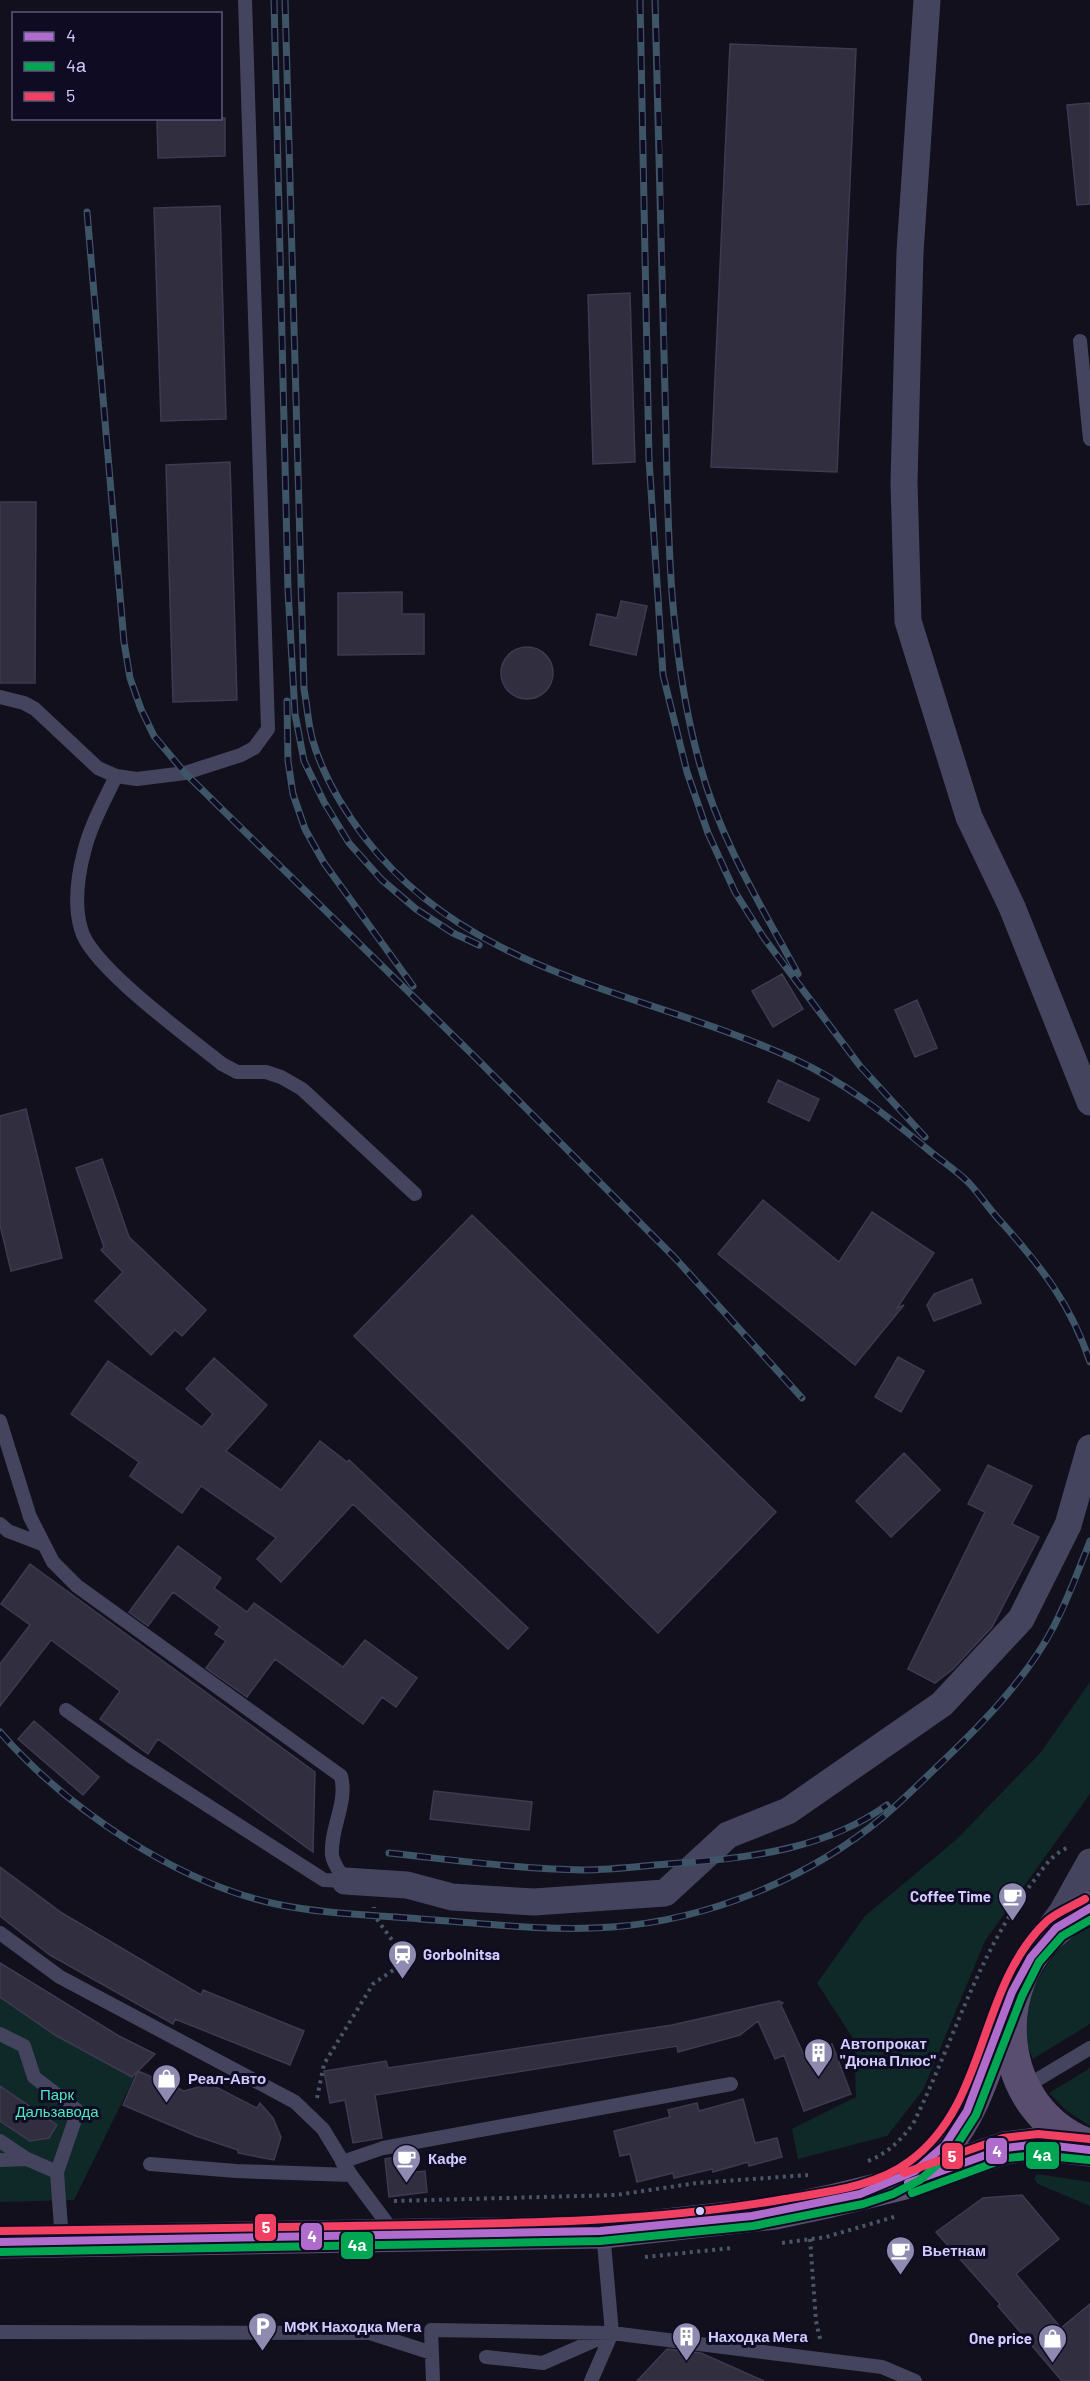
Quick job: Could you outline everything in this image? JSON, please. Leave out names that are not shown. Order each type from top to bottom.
[{"type":"main road","points":[[861,2179],[891,2184],[916,2170],[939,2152],[957,2129],[973,2100],[1018,1978],[1041,1940],[1079,1912],[1090,1908]]},
{"type":"main road","points":[[1018,1978],[1009,2018],[1011,2054],[1024,2088],[1047,2120],[1090,2148]]},
{"type":"main road","points":[[0,2242],[603,2232],[775,2213],[861,2179],[905,2183],[1005,2148],[1038,2144],[1090,2148]]},
{"type":"street","points":[[927,0],[910,275],[904,482],[908,621],[969,816],[1012,907],[1090,1102]]},
{"type":"street","points":[[345,1881],[407,1885],[452,1897],[534,1902],[665,1893],[728,1835],[788,1811],[942,1704],[1021,1619],[1068,1525],[1090,1448]]},
{"type":"street","points":[[1041,1940],[1062,1912],[1081,1854]]},
{"type":"lane","points":[[0,697],[24,702],[35,709],[98,768],[116,776],[137,779],[166,776],[241,755],[254,748],[268,729],[245,0]]},
{"type":"lane","points":[[1080,341],[1090,439]]},
{"type":"lane","points":[[116,776],[84,850],[79,877],[78,909],[81,931],[92,948],[103,963],[137,994],[222,1064],[237,1072],[266,1072],[281,1077],[302,1089],[415,1194]]},
{"type":"lane","points":[[0,1421],[30,1517],[42,1544],[53,1562],[76,1586],[341,1776],[344,1789],[334,1835],[332,1857],[345,1881]]},
{"type":"lane","points":[[0,1524],[8,1531],[42,1544]]},
{"type":"lane","points":[[66,1710],[132,1757],[324,1880],[345,1881]]},
{"type":"lane","points":[[0,1933],[60,1977],[295,2102],[323,2128],[342,2162],[396,2236]]},
{"type":"lane","points":[[0,2034],[24,2046],[34,2077],[78,2111],[57,2172],[62,2241]]},
{"type":"lane","points":[[1024,2088],[1090,2049]]},
{"type":"lane","points":[[342,2162],[383,2148],[731,2084]]},
{"type":"lane","points":[[0,2141],[27,2159],[57,2172]]},
{"type":"lane","points":[[0,2160],[27,2159]]},
{"type":"lane","points":[[150,2164],[236,2171],[351,2175]]},
{"type":"lane","points":[[591,2381],[612,2333],[603,2232]]},
{"type":"lane","points":[[433,2381],[431,2330],[612,2333],[882,2367],[915,2381]]},
{"type":"lane","points":[[0,2332],[370,2333],[432,2353]]},
{"type":"lane","points":[[486,2357],[543,2364],[612,2333]]},
{"type":"path","points":[[861,2179],[913,2124],[986,1954],[1004,1922],[1050,1859],[1081,1854]]},
{"type":"path","points":[[312,2118],[324,2064],[374,1984],[399,1966],[392,1940],[375,1915],[374,1882]]},
{"type":"path","points":[[371,2202],[616,2195],[697,2183],[810,2175]]},
{"type":"path","points":[[810,2239],[816,2321],[825,2359]]},
{"type":"green space","points":[[1090,1682],[1090,1794],[985,1941],[923,2090],[887,2136],[798,2159],[792,2129],[856,2097],[854,2040],[817,1983],[865,1916],[957,1839],[1041,1752]]},
{"type":"green space","points":[[1090,1927],[1090,2024],[1033,2059],[1027,2041],[1026,2022],[1029,2002],[1036,1983],[1060,1949],[1074,1936]]},
{"type":"green space","name":"Парк Дальзавода","points":[[0,1997],[55,2035],[134,2078],[74,2200],[0,2202]]},
{"type":"green space","points":[[1090,2068],[1090,2126],[1067,2111],[1049,2093]]},
{"type":"green space","points":[[1037,2174],[1090,2182],[1090,2206],[1038,2184],[1034,2179]]},
{"type":"building","points":[[730,44],[856,49],[837,472],[711,467]]},
{"type":"building","points":[[1090,103],[1090,204],[1077,205],[1067,105]]},
{"type":"building","points":[[225,118],[225,156],[158,158],[157,120],[222,120]]},
{"type":"building","points":[[220,206],[226,419],[161,421],[154,208]]},
{"type":"building","points":[[630,293],[635,462],[593,464],[588,295]]},
{"type":"building","points":[[230,462],[237,700],[173,702],[166,465]]},
{"type":"building","points":[[0,502],[36,502],[35,683],[0,683]]},
{"type":"building","points":[[402,592],[402,614],[424,614],[424,654],[338,655],[338,593]]},
{"type":"building","points":[[621,601],[647,606],[636,655],[590,645],[597,614],[617,618]]},
{"type":"building","points":[[527,647],[537,649],[545,655],[551,663],[553,673],[551,683],[545,691],[537,697],[527,699],[517,697],[509,691],[503,683],[501,673],[503,663],[509,655],[517,649]]},
{"type":"building","points":[[782,974],[803,1009],[773,1027],[752,991]]},
{"type":"building","points":[[917,1000],[937,1048],[915,1057],[895,1010]]},
{"type":"building","points":[[778,1080],[819,1099],[809,1121],[768,1102]]},
{"type":"building","points":[[26,1109],[62,1258],[11,1271],[0,1225],[0,1116]]},
{"type":"building","points":[[102,1159],[129,1237],[206,1310],[182,1336],[175,1330],[151,1355],[95,1301],[123,1272],[101,1250],[104,1247],[76,1168]]},
{"type":"building","points":[[763,1200],[839,1262],[872,1212],[934,1253],[897,1308],[904,1305],[855,1365],[718,1254]]},
{"type":"building","points":[[472,1215],[776,1512],[658,1633],[354,1336]]},
{"type":"building","points":[[972,1279],[981,1303],[934,1321],[927,1305],[934,1294]]},
{"type":"building","points":[[898,1357],[924,1371],[901,1412],[875,1397]]},
{"type":"building","points":[[214,1358],[267,1405],[226,1451],[281,1490],[320,1441],[347,1462],[349,1460],[528,1628],[508,1649],[353,1504],[281,1582],[257,1559],[276,1538],[201,1486],[182,1513],[130,1476],[139,1462],[71,1414],[108,1361],[202,1427],[213,1414],[186,1389]]},
{"type":"building","points":[[904,1453],[940,1490],[891,1537],[856,1501]]},
{"type":"building","points":[[988,1465],[1032,1486],[1012,1524],[1039,1537],[992,1627],[953,1669],[935,1683],[908,1669],[985,1512],[968,1504]]},
{"type":"building","points":[[178,1546],[221,1578],[214,1588],[247,1612],[254,1603],[343,1667],[365,1640],[417,1678],[396,1707],[382,1697],[363,1724],[275,1659],[247,1697],[206,1668],[226,1641],[215,1634],[220,1627],[173,1592],[148,1626],[129,1612]]},
{"type":"building","points":[[30,1564],[315,1772],[313,1852],[158,1739],[148,1754],[100,1719],[120,1691],[51,1640],[0,1706],[0,1664],[30,1625],[1,1604]]},
{"type":"building","points":[[34,1721],[99,1777],[83,1795],[18,1739]]},
{"type":"building","points":[[434,1791],[532,1802],[529,1830],[430,1819]]},
{"type":"building","points":[[0,1867],[62,1913],[201,1995],[203,1990],[304,2031],[290,2065],[175,2019],[173,2024],[50,1955],[0,1916]]},
{"type":"building","points":[[0,1963],[119,2036],[155,2054],[132,2077],[55,2035],[0,1997]]},
{"type":"building","points":[[779,2001],[783,2003],[781,2005],[804,2055],[832,2044],[851,2094],[804,2111],[784,2055],[775,2059],[758,2021],[740,2035],[678,2052],[677,2046],[375,2095],[382,2138],[353,2143],[345,2100],[330,2103],[324,2071],[386,2061],[388,2068],[672,2025]]},
{"type":"building","points":[[138,2071],[184,2091],[210,2084],[257,2108],[260,2103],[273,2118],[281,2137],[274,2160],[238,2153],[238,2150],[196,2136],[123,2105]]},
{"type":"building","points":[[0,2086],[57,2125],[49,2138],[30,2141],[0,2121]]},
{"type":"building","points":[[743,2099],[755,2143],[777,2138],[782,2157],[749,2166],[748,2162],[713,2172],[712,2169],[674,2178],[673,2173],[637,2182],[630,2154],[620,2156],[614,2131],[670,2117],[668,2110],[697,2103],[699,2111]]},
{"type":"building","name":"Кафе","points":[[405,2156],[407,2173],[425,2171],[427,2192],[389,2197],[385,2159]]},
{"type":"building","points":[[1022,2195],[1059,2239],[1016,2274],[1061,2328],[1090,2304],[1090,2381],[1062,2381],[998,2306],[1000,2304],[936,2232],[983,2198]]},
{"type":"building","name":"Находка Мега","points":[[667,2349],[701,2353],[764,2381],[637,2381]]},
{"type":"railway","points":[[274,0],[288,590],[295,714],[304,761],[324,802],[349,843],[382,880],[416,909],[453,933],[479,945]]},
{"type":"railway","points":[[285,0],[304,689],[316,751],[341,803],[365,838],[408,885],[457,922],[509,951],[565,975],[739,1036],[796,1060],[831,1078],[880,1111],[964,1178],[1018,1241],[1065,1305],[1090,1362]]},
{"type":"railway","points":[[640,0],[649,459],[663,675],[687,772],[708,833],[735,892],[764,938],[860,1066],[925,1137]]},
{"type":"railway","points":[[655,0],[668,515],[672,600],[682,683],[708,793],[730,846],[798,974]]},
{"type":"railway","points":[[87,212],[124,642],[130,678],[154,736],[185,773],[476,1058],[675,1258],[802,1398]]},
{"type":"railway","points":[[287,701],[288,761],[293,794],[305,829],[324,863],[413,986]]},
{"type":"railway","points":[[0,1732],[57,1788],[126,1839],[200,1879],[238,1894],[312,1910],[516,1926],[588,1928],[648,1923],[684,1916],[755,1893],[823,1859],[883,1817],[973,1732],[1031,1664],[1054,1626],[1069,1595],[1090,1541]]},
{"type":"railway","points":[[389,1853],[511,1866],[584,1870],[707,1861],[761,1854],[814,1841],[864,1820],[887,1805]]},
{"type":"transit line","name":"5","points":[[0,2231],[599,2220],[739,2206],[834,2191],[866,2183],[897,2170],[936,2137],[955,2108],[970,2077],[1007,1978],[1024,1948],[1047,1921],[1085,1899]]},
{"type":"transit line","name":"4","points":[[0,2242],[600,2231],[752,2216],[860,2194],[915,2171],[945,2145],[967,2111],[1012,1992],[1031,1957],[1056,1928],[1090,1908]]},
{"type":"transit line","name":"4а","points":[[0,2252],[600,2241],[753,2226],[863,2204],[893,2194],[920,2180],[953,2151],[976,2115],[1022,1996],[1039,1962],[1062,1936],[1090,1920]]},
{"type":"transit line","name":"5","points":[[904,2173],[1003,2138],[1038,2134],[1090,2139]]},
{"type":"transit line","name":"4","points":[[908,2183],[1005,2148],[1038,2144],[1090,2150]]},
{"type":"transit line","name":"4а","points":[[912,2193],[1007,2158],[1038,2155],[1089,2160]]},
{"type":"place","name":"Coffee Time","points":[[1012,1922]]},
{"type":"place","name":"Gorbolnitsa","points":[[402,1980]]},
{"type":"place","name":"Автопрокат \"Дюна Плюс\"","points":[[819,2078]]},
{"type":"place","name":"Реал-Авто","points":[[167,2104]]},
{"type":"place","name":"Кафе","points":[[407,2184]]},
{"type":"place","name":"Вьетнам","points":[[901,2276]]},
{"type":"place","name":"МФК Находка Мега","points":[[263,2352]]},
{"type":"place","name":"Находка Мега","points":[[687,2362]]},
{"type":"place","name":"One price","points":[[1053,2364]]}]
